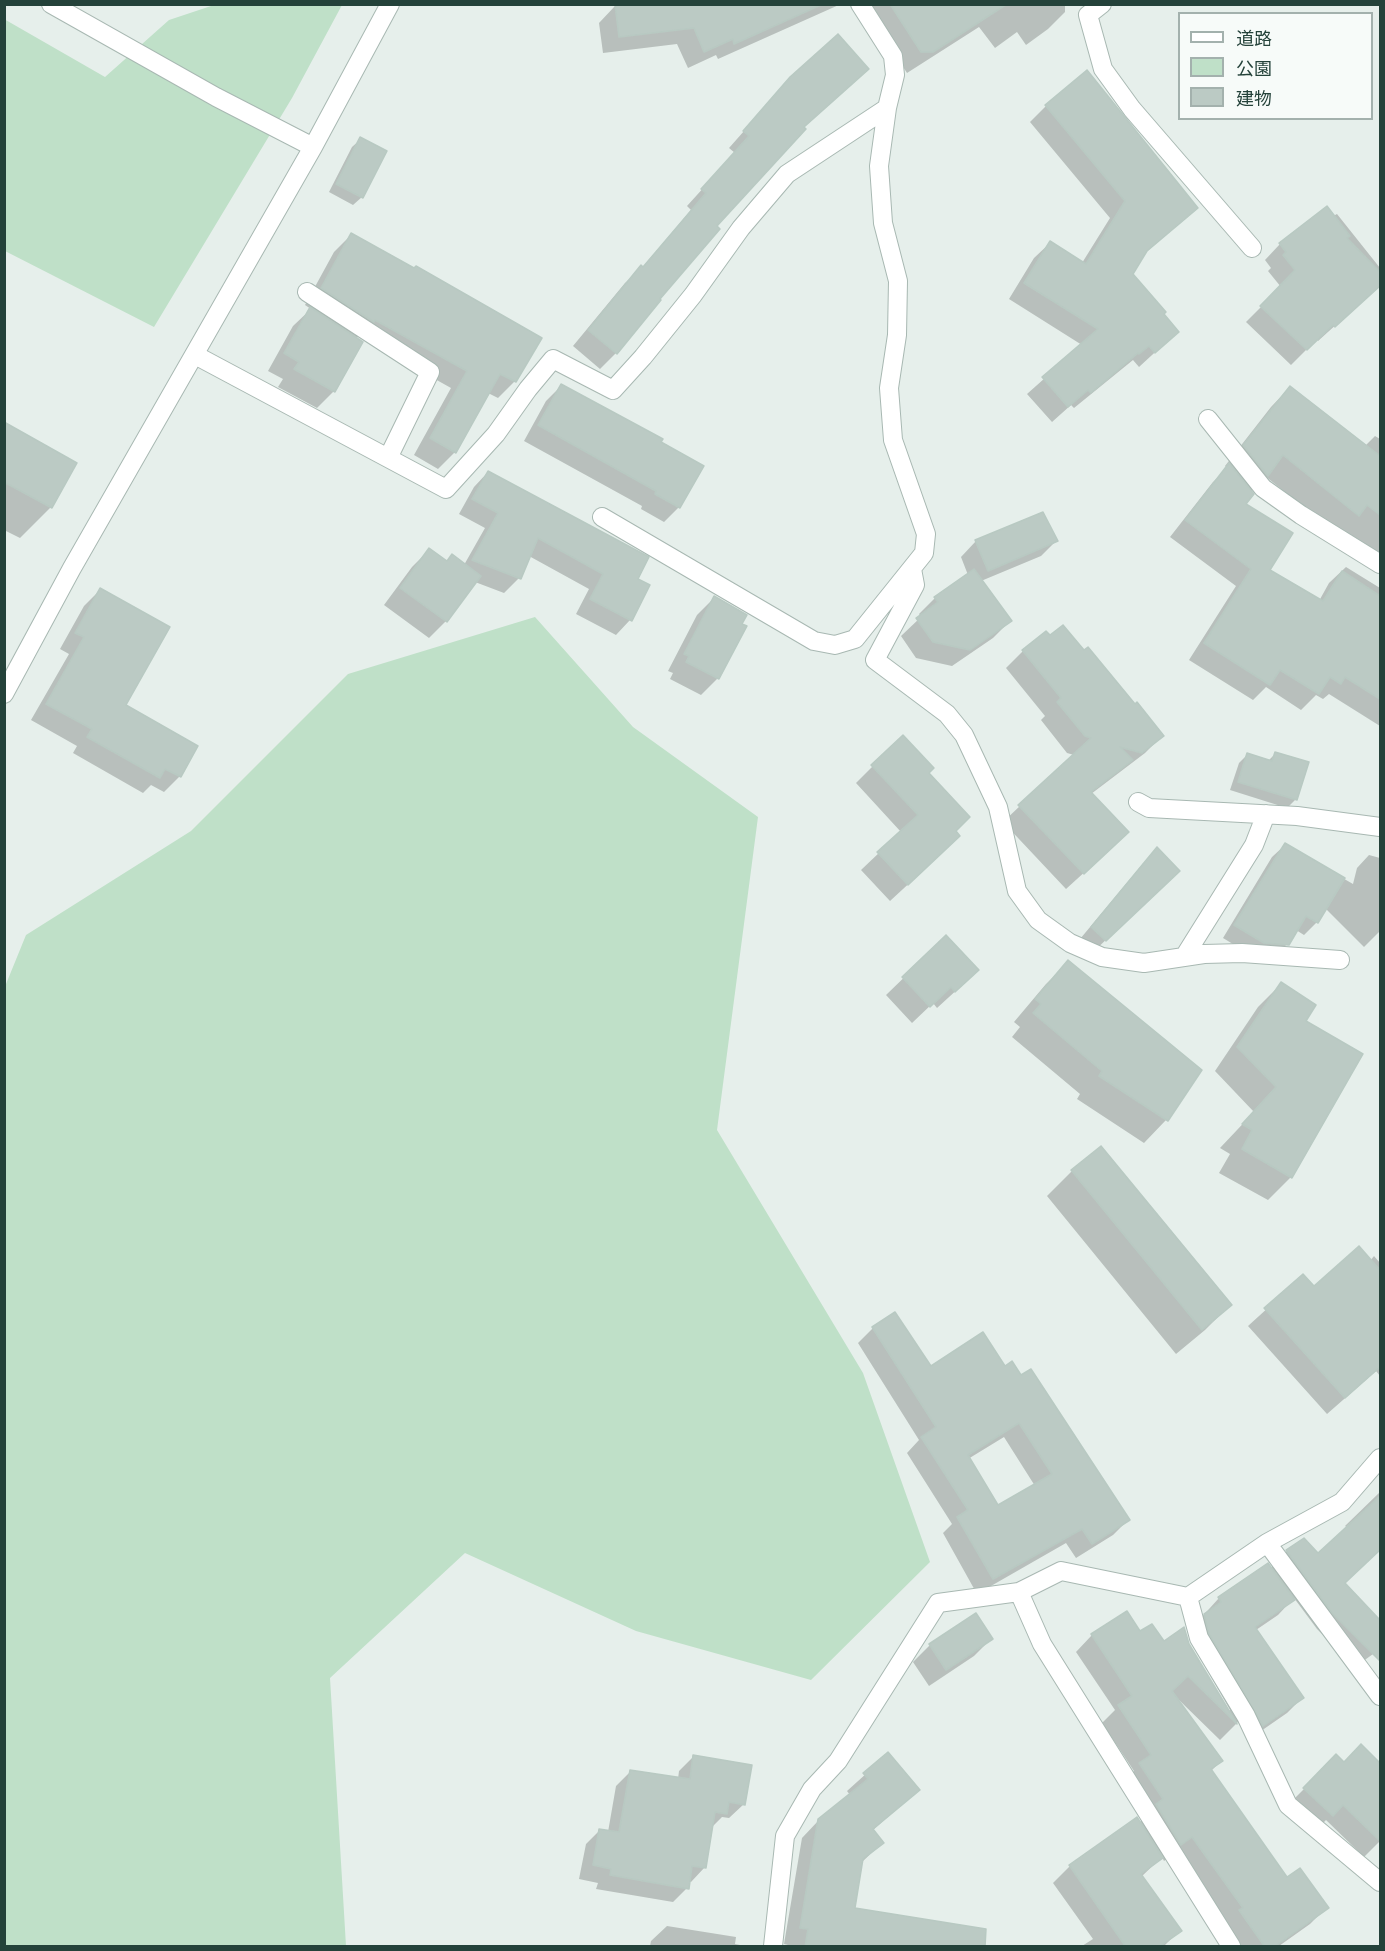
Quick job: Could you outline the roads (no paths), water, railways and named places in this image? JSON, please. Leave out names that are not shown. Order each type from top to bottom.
[{"type":"street","points":[[51,4],[216,97],[313,147]]},
{"type":"street","points":[[4,694],[72,568],[313,147],[390,4]]},
{"type":"street","points":[[602,517],[814,641],[835,645],[855,639],[924,553],[926,534],[893,440],[889,388],[897,335],[898,281],[884,223],[879,166],[887,108],[895,75],[893,56],[860,4]]},
{"type":"street","points":[[1102,4],[1088,15],[1103,69],[1132,109],[1252,248]]},
{"type":"street","points":[[195,355],[446,489],[496,434],[528,389],[554,359],[613,390],[693,295],[741,228],[787,174],[887,108]]},
{"type":"street","points":[[308,292],[430,372],[388,458]]},
{"type":"street","points":[[1208,419],[1263,488],[1301,516],[1380,564]]},
{"type":"street","points":[[912,568],[915,585],[875,660],[947,714],[964,735],[998,807],[1017,891],[1038,920],[1070,943],[1102,957],[1144,963],[1204,954],[1242,953],[1340,960]]},
{"type":"street","points":[[1137,802],[1149,808],[1297,816],[1380,827]]},
{"type":"street","points":[[1184,957],[1254,845],[1266,814]]},
{"type":"street","points":[[773,1947],[785,1836],[812,1789],[838,1761],[938,1603],[1019,1592],[1061,1571],[1188,1597],[1267,1543],[1342,1502],[1380,1458]]},
{"type":"street","points":[[1267,1543],[1380,1696]]},
{"type":"street","points":[[1019,1592],[1042,1644],[1231,1947]]},
{"type":"street","points":[[1188,1597],[1199,1638],[1245,1716],[1288,1805],[1380,1882]]}]
